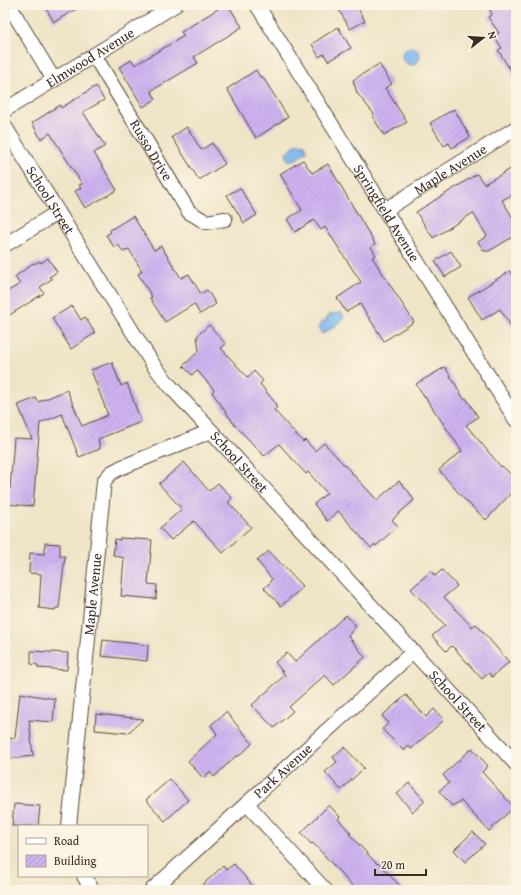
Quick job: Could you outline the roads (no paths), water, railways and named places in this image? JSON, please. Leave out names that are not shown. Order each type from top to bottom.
[{"type":"street","points":[[9,5],[54,80]]},
{"type":"street","name":"Elmwood Avenue","points":[[5,110],[175,5]]},
{"type":"street","name":"Springfield Avenue","points":[[257,5],[516,420]]},
{"type":"street","name":"Russo Drive","points":[[94,55],[189,212],[206,222],[224,219]]},
{"type":"street","name":"School Street","points":[[5,127],[154,366],[211,431],[516,764]]},
{"type":"street","name":"Maple Avenue","points":[[385,210],[516,128]]},
{"type":"street","points":[[5,245],[58,212]]},
{"type":"street","name":"Maple Avenue","points":[[70,825],[103,485],[111,473],[120,468],[211,431]]},
{"type":"street","name":"Park Avenue","points":[[152,890],[413,652]]},
{"type":"street","points":[[247,804],[325,890]]},
{"type":"street","points":[[85,877],[92,890]]},
{"type":"water","points":[[407,47],[415,47],[420,52],[418,63],[415,65],[407,65],[402,60],[402,52]]},
{"type":"water","points":[[298,143],[305,144],[307,151],[295,160],[288,160],[286,152]]},
{"type":"water","points":[[341,312],[344,317],[334,327],[322,334],[318,328],[322,321],[324,323],[329,315]]}]
